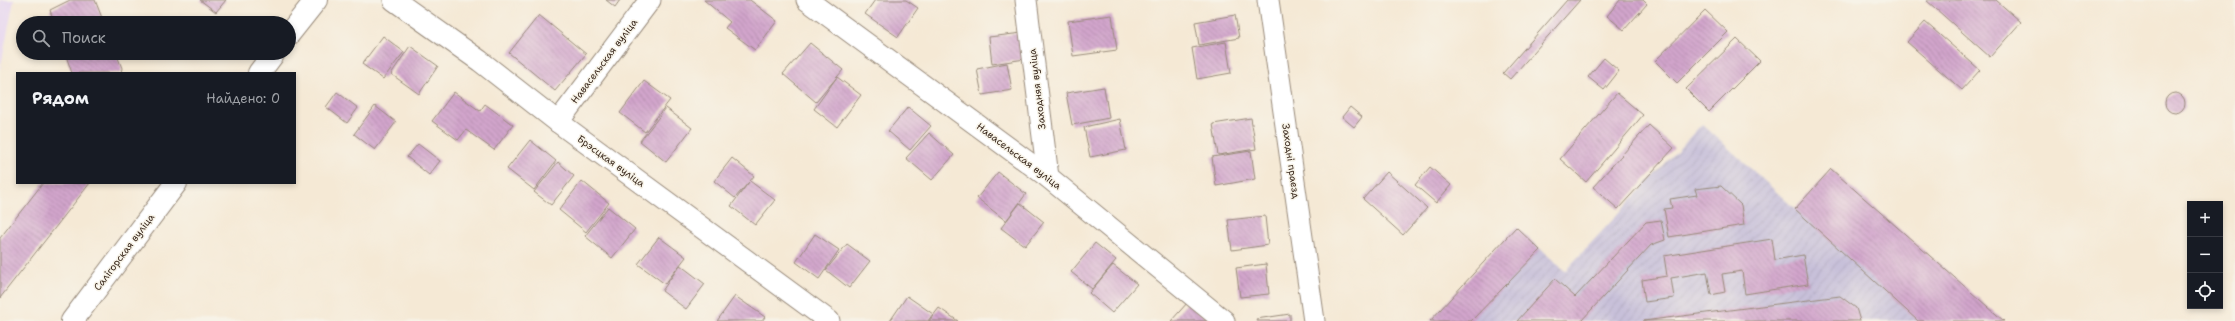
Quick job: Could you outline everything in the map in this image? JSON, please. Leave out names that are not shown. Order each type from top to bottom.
[{"type":"main road","points":[[296,25],[316,0]]},
{"type":"main road","points":[[260,72],[269,60]]},
{"type":"main road","name":"Салігорская вуліца","points":[[72,321],[175,184]]},
{"type":"street","name":"Брэсцкая вуліца","points":[[394,0],[480,61],[558,122],[829,321]]},
{"type":"street","name":"Навасельская вуліца","points":[[558,122],[650,0]]},
{"type":"street","name":"Навасельская вуліца","points":[[807,0],[1048,177],[1224,321]]},
{"type":"street","name":"Заходняя вуліца","points":[[1026,0],[1048,177]]},
{"type":"street","name":"Заходні праезд","points":[[1268,0],[1314,321]]},
{"type":"shaded area","points":[[0,0],[14,0],[0,70]]},
{"type":"shaded area","points":[[1702,124],[1918,321],[1430,321],[1516,227],[1565,271]]},
{"type":"building","points":[[70,0],[95,0],[101,16],[52,16],[50,10]]},
{"type":"building","points":[[200,0],[226,0],[216,12]]},
{"type":"building","points":[[606,0],[620,0],[615,7]]},
{"type":"building","points":[[704,0],[750,0],[777,21],[755,50],[725,28],[730,22]]},
{"type":"building","points":[[875,0],[906,0],[918,8],[898,37],[865,14]]},
{"type":"building","points":[[1567,0],[1580,0],[1510,79],[1503,73]]},
{"type":"building","points":[[1620,0],[1643,0],[1647,4],[1624,30],[1607,16]]},
{"type":"building","points":[[1926,0],[1996,0],[2021,22],[1990,57]]},
{"type":"building","points":[[1705,10],[1728,32],[1677,83],[1655,61]]},
{"type":"building","points":[[539,15],[586,54],[555,91],[509,53]]},
{"type":"building","points":[[1112,15],[1117,50],[1073,56],[1068,21]]},
{"type":"building","points":[[1235,15],[1239,38],[1199,45],[1195,22]]},
{"type":"building","points":[[1925,22],[1980,70],[1962,90],[1907,42]]},
{"type":"building","points":[[1022,33],[1025,59],[992,64],[989,37]]},
{"type":"building","points":[[383,36],[404,52],[383,79],[362,64]]},
{"type":"building","points":[[1737,39],[1760,61],[1709,112],[1686,89]]},
{"type":"building","points":[[1226,42],[1231,73],[1197,79],[1192,48]]},
{"type":"building","points":[[810,43],[843,70],[816,102],[783,74]]},
{"type":"building","points":[[410,46],[438,66],[419,94],[391,74]]},
{"type":"building","points":[[1604,58],[1619,71],[1604,90],[1588,77]]},
{"type":"building","points":[[67,60],[119,60],[122,68],[121,72],[72,72]]},
{"type":"building","points":[[1007,63],[1012,90],[982,95],[977,69]]},
{"type":"building","points":[[837,77],[861,95],[837,127],[814,109]]},
{"type":"building","points":[[644,81],[670,100],[645,132],[620,113]]},
{"type":"building","points":[[1104,87],[1109,118],[1072,125],[1066,93]]},
{"type":"building","points":[[337,92],[358,108],[347,123],[326,107]]},
{"type":"building","points":[[454,92],[480,111],[485,104],[513,125],[494,150],[466,130],[458,140],[432,121]]},
{"type":"building","points":[[1617,93],[1643,115],[1586,182],[1560,159]]},
{"type":"building","points":[[2171,93],[2179,93],[2185,99],[2185,107],[2179,113],[2171,113],[2165,107],[2165,99]]},
{"type":"building","points":[[375,106],[396,122],[375,150],[354,134]]},
{"type":"building","points":[[908,107],[931,126],[910,150],[888,131]]},
{"type":"building","points":[[1350,107],[1362,117],[1354,127],[1342,117]]},
{"type":"building","points":[[666,108],[692,128],[666,162],[640,141]]},
{"type":"building","points":[[1251,118],[1256,149],[1218,155],[1213,124]]},
{"type":"building","points":[[1120,119],[1126,150],[1090,157],[1084,127]]},
{"type":"building","points":[[1649,125],[1674,148],[1618,209],[1593,187]]},
{"type":"building","points":[[929,133],[954,155],[932,180],[906,158]]},
{"type":"building","points":[[530,140],[556,161],[534,190],[507,169]]},
{"type":"building","points":[[418,144],[440,161],[429,175],[407,157]]},
{"type":"building","points":[[1251,151],[1255,179],[1216,186],[1212,157]]},
{"type":"building","points":[[732,158],[754,176],[750,181],[775,200],[755,225],[731,206],[749,182],[735,198],[714,181]]},
{"type":"building","points":[[558,162],[574,176],[551,205],[534,192]]},
{"type":"building","points":[[1430,167],[1451,185],[1436,203],[1415,185]]},
{"type":"building","points":[[1831,169],[2004,321],[1918,321],[1795,209]]},
{"type":"building","points":[[998,172],[1026,194],[1006,221],[977,198]]},
{"type":"building","points":[[1387,172],[1427,208],[1403,235],[1363,199]]},
{"type":"building","points":[[582,181],[609,203],[586,232],[559,210]]},
{"type":"building","points":[[42,184],[89,184],[0,298],[0,238]]},
{"type":"building","points":[[1721,186],[1741,205],[1744,225],[1669,237],[1664,209],[1672,208],[1670,199],[1697,195],[1695,189]]},
{"type":"building","points":[[1020,203],[1044,222],[1025,246],[1001,228]]},
{"type":"building","points":[[608,207],[635,229],[612,258],[585,236]]},
{"type":"building","points":[[1265,216],[1268,245],[1232,250],[1228,220]]},
{"type":"building","points":[[1661,220],[1665,240],[1651,245],[1581,321],[1517,321],[1555,279],[1575,297],[1646,222]]},
{"type":"building","points":[[1516,227],[1540,250],[1471,321],[1430,321]]},
{"type":"building","points":[[815,234],[839,250],[819,279],[796,262]]},
{"type":"building","points":[[659,237],[686,257],[665,284],[638,264]]},
{"type":"building","points":[[1772,239],[1775,260],[1803,255],[1808,284],[1745,294],[1742,271],[1722,274],[1725,292],[1711,295],[1707,272],[1671,278],[1674,298],[1645,302],[1642,280],[1667,276],[1664,256]]},
{"type":"building","points":[[1095,243],[1116,260],[1092,289],[1071,272]]},
{"type":"building","points":[[847,244],[870,261],[849,288],[826,270]]},
{"type":"building","points":[[1266,264],[1269,294],[1240,297],[1236,268]]},
{"type":"building","points":[[680,265],[705,284],[686,309],[662,291]]},
{"type":"building","points":[[1113,265],[1137,284],[1112,313],[1089,293]]},
{"type":"building","points":[[735,296],[765,317],[762,321],[717,321]]},
{"type":"building","points":[[907,296],[933,314],[928,321],[890,321]]},
{"type":"building","points":[[1840,296],[1856,308],[1860,321],[1643,321]]},
{"type":"building","points":[[1188,302],[1210,321],[1171,321]]},
{"type":"building","points":[[939,308],[958,321],[929,321]]},
{"type":"building","points":[[1290,314],[1290,321],[1257,321],[1256,319]]}]
